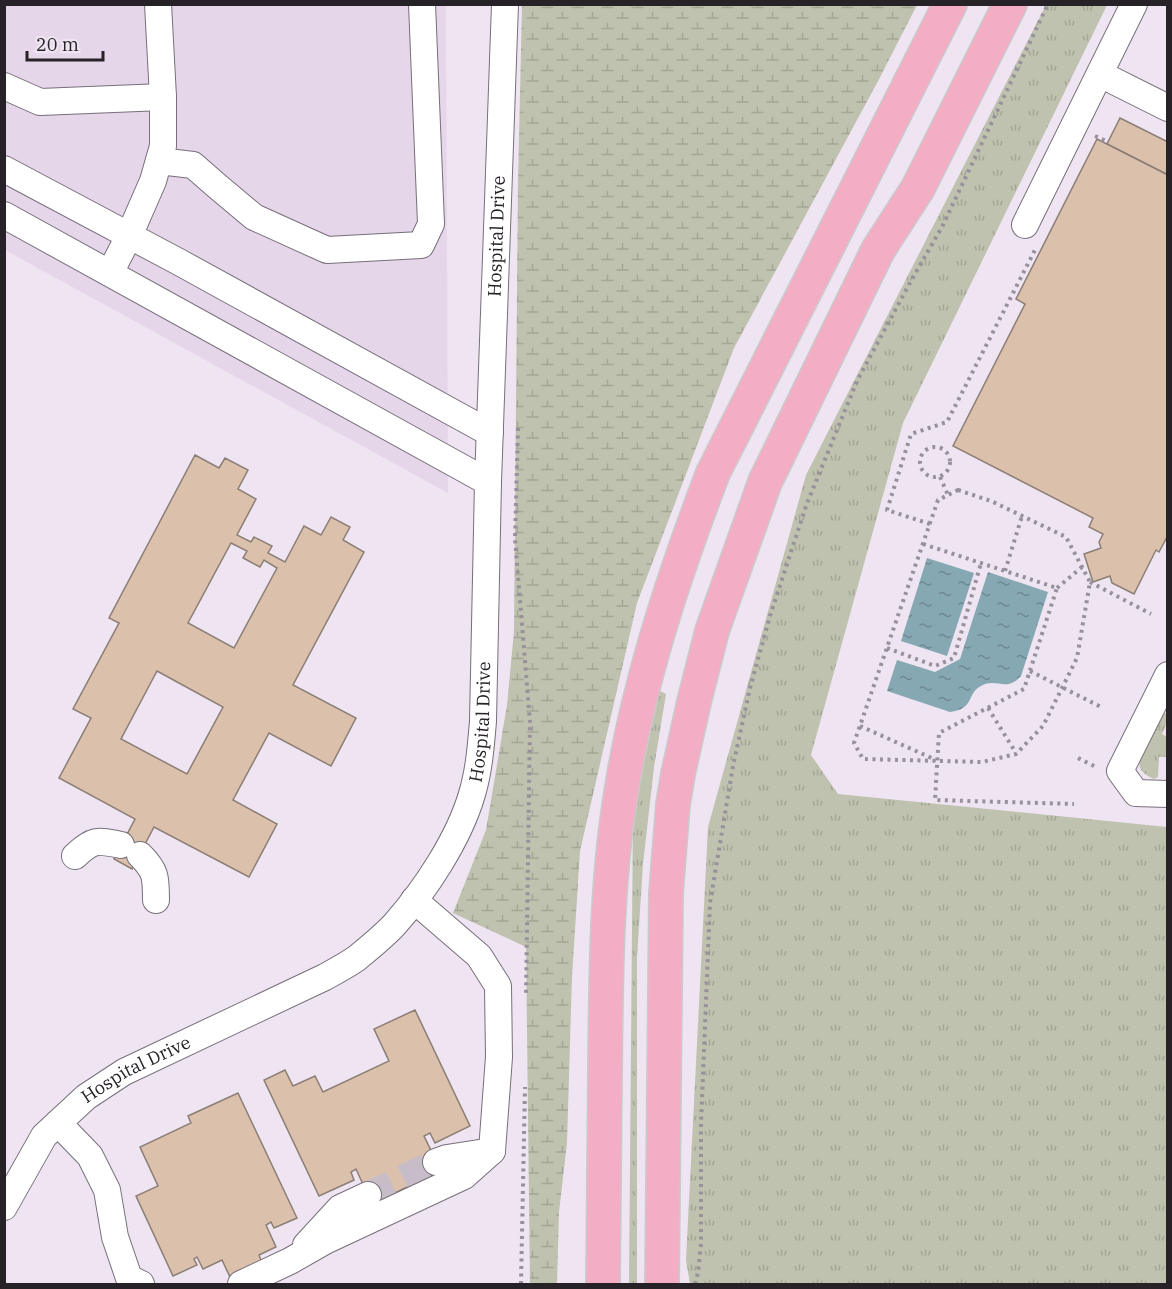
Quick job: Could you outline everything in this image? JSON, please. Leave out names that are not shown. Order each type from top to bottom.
[{"type":"highway","points":[[603,1284],[606,987],[612,860],[618,811],[635,717],[659,628],[686,542],[713,473],[950,4]]},
{"type":"highway","points":[[878,250],[902,171],[986,4]]},
{"type":"highway","points":[[662,1284],[666,892],[670,833],[678,774],[712,631],[765,482],[878,250],[918,188],[1010,4]]},
{"type":"lane","points":[[110,273],[153,181],[163,146],[158,4]]},
{"type":"lane","points":[[159,161],[193,165],[254,217],[327,250],[421,245],[431,224],[422,4]]},
{"type":"lane","name":"Hospital Drive","points":[[4,1207],[44,1136],[86,1097],[124,1072],[325,977],[355,959],[394,925],[414,900],[445,855],[459,827],[472,794],[483,721],[488,482],[505,4]]},
{"type":"lane","points":[[1025,225],[1134,4]]},
{"type":"lane","points":[[1100,74],[1167,108]]},
{"type":"lane","points":[[4,86],[40,102],[163,97]]},
{"type":"lane","points":[[4,169],[490,433]]},
{"type":"lane","points":[[4,215],[488,482]]},
{"type":"lane","points":[[1167,675],[1120,771],[1136,793],[1167,794]]},
{"type":"lane","points":[[75,856],[87,844],[102,840],[130,850],[151,866],[156,883],[156,900]]},
{"type":"lane","points":[[241,1284],[290,1261],[325,1241],[464,1176],[492,1151],[499,1057],[498,986],[479,956],[414,900]]},
{"type":"lane","points":[[58,1123],[90,1156],[107,1190],[115,1238],[129,1278],[141,1284]]},
{"type":"lane","points":[[436,1162],[447,1158],[492,1151]]},
{"type":"lane","points":[[290,1261],[340,1208],[368,1195]]},
{"type":"path","points":[[695,1284],[701,1244],[701,1124],[710,903],[733,766],[758,657],[806,506],[858,381],[942,228],[1048,4]]},
{"type":"path","points":[[930,524],[887,510],[897,478],[911,434],[947,422],[980,359],[1039,242],[1025,225]]},
{"type":"path","points":[[518,420],[515,539],[530,722],[526,997]]},
{"type":"path","points":[[929,448],[943,449],[948,454],[950,467],[940,477],[927,476],[919,465],[923,452],[929,448]]},
{"type":"path","points":[[940,477],[948,495]]},
{"type":"path","points":[[1090,582],[1077,658],[1043,726],[1016,754],[982,762],[864,759],[854,742],[938,500],[958,490],[991,501],[1066,537],[1090,582],[1151,614]]},
{"type":"path","points":[[1005,571],[1022,516]]},
{"type":"path","points":[[923,544],[1057,588]]},
{"type":"path","points":[[887,648],[935,666],[954,658],[981,563]]},
{"type":"path","points":[[1074,804],[935,800],[939,733],[1024,689],[1057,588],[1082,567]]},
{"type":"path","points":[[1030,671],[1103,708]]},
{"type":"path","points":[[988,708],[1016,754]]},
{"type":"path","points":[[860,726],[938,761]]},
{"type":"path","points":[[521,1284],[525,1081]]},
{"type":"shaded area","points":[[4,5],[446,5],[448,493],[5,250]]},
{"type":"green space","points":[[522,5],[917,5],[734,348],[637,603],[580,851],[572,977],[567,1143],[559,1212],[557,1284],[530,1284],[526,947],[453,913],[486,830],[507,705],[514,631]]},
{"type":"green space","points":[[1046,5],[1107,5],[903,423],[811,755],[838,794],[1167,827],[1167,1284],[690,1284],[686,1260],[708,827],[806,475]]},
{"type":"green space","points":[[656,689],[666,694],[654,767],[643,864],[637,957],[637,1284],[629,1284],[633,811]]},
{"type":"green space","points":[[1165,713],[1167,723],[1162,734],[1167,737],[1167,757],[1159,757],[1158,777],[1154,779],[1141,770],[1140,757],[1154,726],[1161,714]]},
{"type":"water","points":[[927,558],[974,573],[947,656],[901,641]]},
{"type":"water","points":[[988,572],[1048,592],[1021,676],[1006,684],[992,683],[981,686],[973,693],[967,705],[950,712],[887,691],[897,660],[935,672],[960,659]]},
{"type":"building","points":[[1120,118],[1168,142],[1168,175],[1107,144]]},
{"type":"building","points":[[1097,139],[1168,175],[1168,535],[1159,552],[1156,550],[1134,594],[1112,583],[1110,576],[1093,582],[1084,554],[1101,548],[1099,542],[1103,534],[1089,527],[1093,518],[953,446],[1025,304],[1016,299]]},
{"type":"building","points":[[195,455],[219,468],[225,458],[248,470],[238,489],[256,499],[237,535],[251,542],[254,537],[272,546],[268,553],[285,562],[304,526],[321,535],[331,517],[350,527],[343,540],[364,552],[293,685],[356,718],[331,766],[269,733],[233,800],[277,824],[249,877],[154,827],[132,869],[114,859],[135,819],[59,778],[91,718],[73,709],[119,623],[109,618]],"holes":[[[231,543],[247,551],[243,558],[260,567],[264,560],[277,568],[234,648],[188,623]],[[157,671],[223,707],[187,774],[121,739]]]},
{"type":"building","points":[[415,1010],[470,1126],[435,1143],[430,1133],[424,1136],[441,1171],[372,1204],[356,1169],[351,1172],[354,1180],[319,1196],[264,1080],[285,1070],[293,1086],[315,1076],[323,1092],[389,1061],[374,1029]]},
{"type":"building","points":[[238,1093],[297,1218],[274,1228],[271,1222],[266,1225],[276,1247],[259,1255],[262,1263],[230,1277],[222,1260],[203,1269],[197,1257],[194,1259],[197,1265],[173,1276],[136,1196],[158,1186],[140,1147],[191,1123],[188,1116]]},
{"type":"tunnel","points":[[368,1195],[436,1162]]}]
